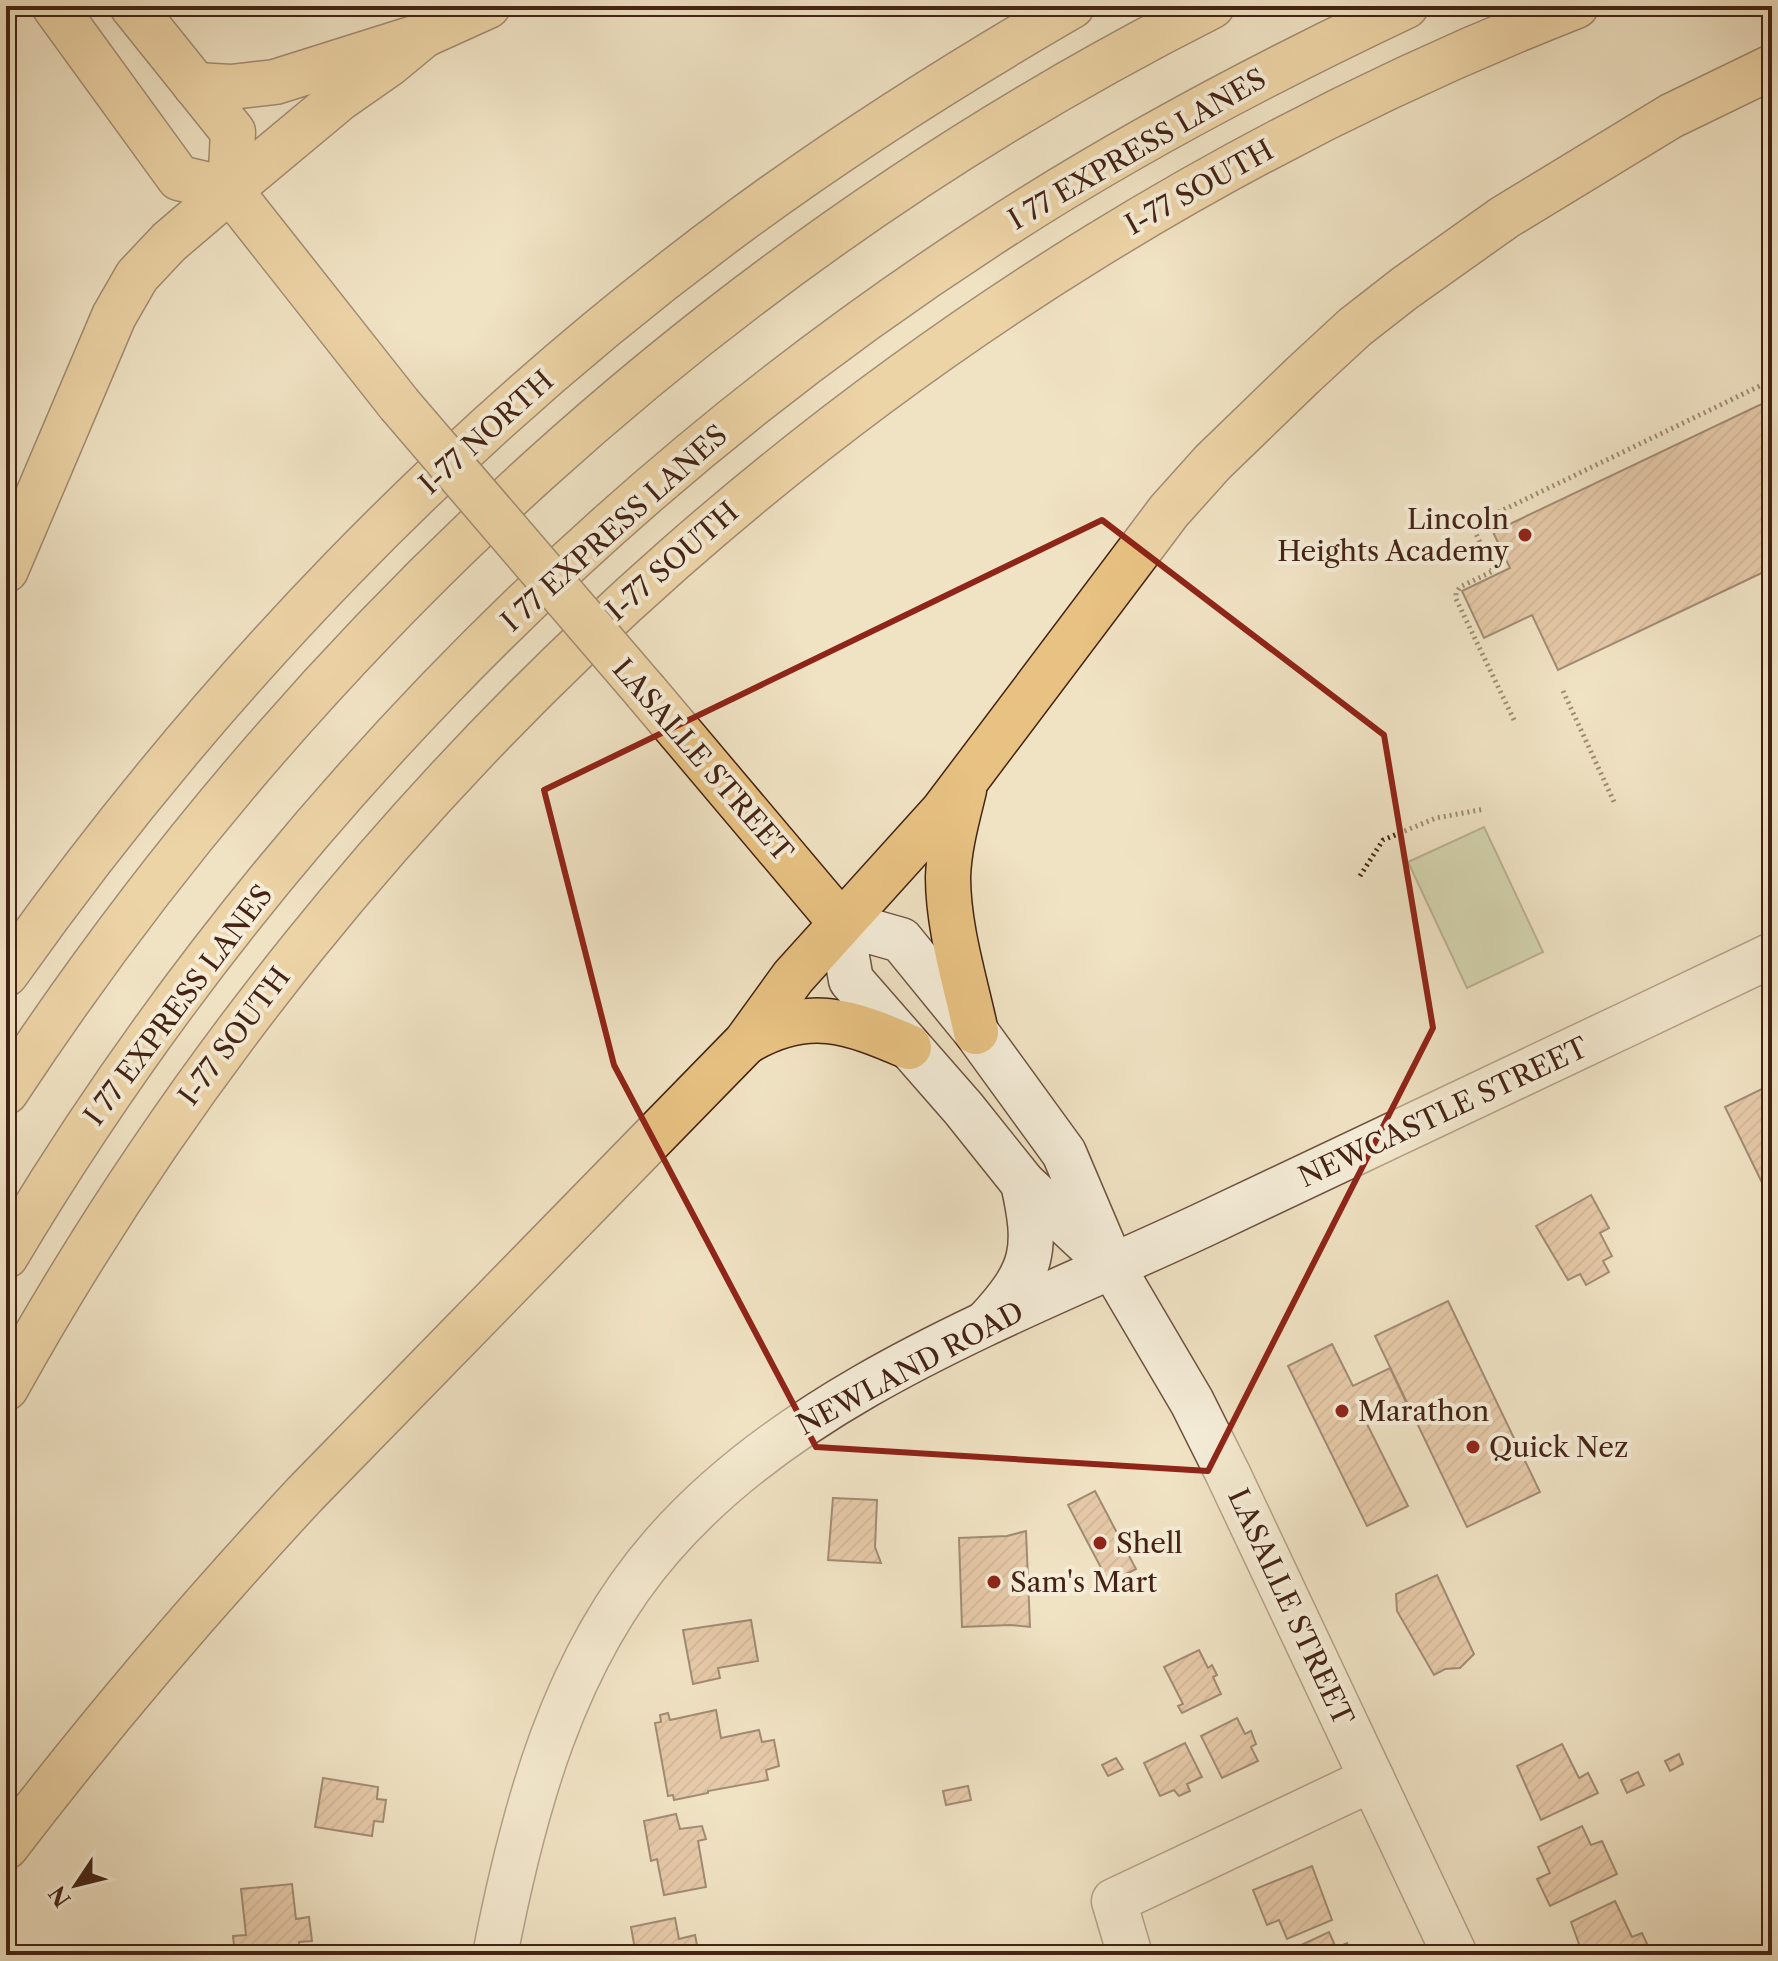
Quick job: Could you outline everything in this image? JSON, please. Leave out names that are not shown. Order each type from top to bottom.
[{"type":"main road","points":[[54,6],[179,178],[230,190]]},
{"type":"main road","points":[[132,6],[233,132],[230,190]]},
{"type":"main road","points":[[195,85],[231,87],[275,82],[424,35],[488,6]]},
{"type":"main road","name":"I-77 NORTH","points":[[6,974],[100,846],[231,687],[368,542],[512,406],[666,277],[798,179],[904,108],[1072,6]]},
{"type":"main road","points":[[6,1092],[93,965],[217,805],[347,659],[415,588],[512,495],[630,391],[858,217],[1023,110],[1212,6]]},
{"type":"main road","name":"I 77 EXPRESS LANES","points":[[6,1256],[56,1173],[155,1030],[286,862],[348,790],[478,651],[614,522],[687,459],[820,353],[987,236],[1166,127],[1406,6]]},
{"type":"main road","name":"I-77 SOUTH","points":[[6,1388],[112,1209],[208,1069],[274,981],[346,892],[460,765],[658,571],[741,500],[872,397],[1023,291],[1102,241],[1199,185],[1352,104],[1576,6]]},
{"type":"main road","points":[[6,570],[124,296],[152,258],[339,99],[424,35]]},
{"type":"main road","points":[[6,1847],[100,1726],[305,1494],[746,1042],[793,977],[967,779],[1169,511],[1213,462],[1355,327],[1505,217],[1671,116],[1772,67]]},
{"type":"main road","name":"LASALLE STREET","points":[[230,190],[399,404],[841,923]]},
{"type":"main road","points":[[967,779],[954,830],[948,879],[951,918],[976,1032]]},
{"type":"main road","points":[[746,1042],[782,1024],[814,1018],[865,1028],[909,1047]]},
{"type":"street","name":"LASALLE STREET","points":[[1112,1266],[1023,1183],[851,980],[841,923],[901,940],[976,1032],[1064,1153],[1112,1266],[1154,1334],[1222,1462],[1455,1955]]},
{"type":"street","name":"NEWCASTLE STREET","points":[[1112,1266],[1772,955]]},
{"type":"street","points":[[983,1327],[1009,1299],[1029,1260],[1031,1219],[1023,1183]]},
{"type":"street","name":"NEWLAND ROAD","points":[[495,1955],[522,1837],[553,1735],[575,1681],[629,1587],[661,1546],[744,1466],[850,1394],[1112,1266]]},
{"type":"street","points":[[1130,1955],[1114,1901],[1372,1779]]},
{"type":"path","points":[[1514,720],[1456,599],[1460,587],[1493,571],[1472,525],[1772,380]]},
{"type":"path","points":[[1563,691],[1615,804]]},
{"type":"path","points":[[1360,876],[1383,840],[1436,818],[1485,809]]},
{"type":"highlighted area","points":[[1102,520],[1384,735],[1433,1028],[1208,1471],[816,1447],[614,1065],[544,790]]},
{"type":"green space","points":[[1484,827],[1543,952],[1467,988],[1408,862]]},
{"type":"building","points":[[1772,399],[1772,568],[1558,670],[1532,615],[1484,638],[1462,591],[1510,568],[1493,532]]},
{"type":"building","points":[[1772,1084],[1772,1203],[1725,1107]]},
{"type":"building","points":[[1591,1195],[1609,1228],[1600,1233],[1612,1256],[1603,1261],[1609,1272],[1586,1285],[1580,1274],[1568,1280],[1536,1226]]},
{"type":"building","name":"Quick Nez","points":[[1448,1301],[1540,1492],[1467,1527],[1375,1336]]},
{"type":"building","points":[[1332,1344],[1353,1386],[1390,1368],[1406,1402],[1366,1422],[1408,1506],[1367,1526],[1288,1366]]},
{"type":"building","points":[[1095,1491],[1136,1569],[1109,1583],[1068,1505]]},
{"type":"building","points":[[833,1498],[877,1500],[875,1547],[881,1563],[828,1560]]},
{"type":"building","name":"Sam's Mart","points":[[1026,1531],[1030,1627],[962,1627],[959,1538],[1007,1536]]},
{"type":"building","points":[[1437,1575],[1474,1654],[1460,1668],[1445,1669],[1434,1675],[1397,1611],[1396,1594]]},
{"type":"building","points":[[751,1620],[758,1661],[718,1668],[720,1678],[693,1684],[683,1630]]},
{"type":"building","points":[[1199,1650],[1208,1668],[1212,1665],[1217,1675],[1213,1677],[1221,1694],[1182,1713],[1178,1706],[1183,1704],[1164,1667]]},
{"type":"building","points":[[716,1710],[721,1738],[759,1730],[762,1742],[774,1740],[779,1766],[766,1770],[768,1780],[674,1800],[673,1795],[668,1796],[655,1723],[661,1722],[660,1715],[668,1713],[670,1720]]},
{"type":"building","points":[[1237,1718],[1245,1734],[1251,1731],[1256,1744],[1251,1747],[1258,1761],[1222,1778],[1201,1736]]},
{"type":"building","points":[[1185,1743],[1202,1777],[1187,1784],[1190,1791],[1179,1796],[1174,1790],[1160,1796],[1144,1763]]},
{"type":"building","points":[[1562,1744],[1579,1778],[1588,1773],[1598,1793],[1541,1820],[1517,1766]]},
{"type":"building","points":[[1679,1754],[1683,1764],[1670,1771],[1665,1761]]},
{"type":"building","points":[[1116,1758],[1123,1769],[1108,1776],[1102,1765]]},
{"type":"building","points":[[1638,1772],[1644,1785],[1627,1793],[1621,1780]]},
{"type":"building","points":[[323,1778],[378,1787],[377,1799],[386,1800],[383,1822],[374,1821],[372,1836],[315,1827]]},
{"type":"building","points":[[968,1786],[971,1800],[946,1805],[943,1791]]},
{"type":"building","points":[[676,1814],[680,1829],[702,1826],[706,1839],[698,1841],[706,1887],[664,1895],[657,1859],[651,1861],[644,1821]]},
{"type":"building","points":[[1582,1826],[1591,1845],[1602,1841],[1617,1874],[1550,1906],[1537,1879],[1550,1873],[1538,1847]]},
{"type":"building","points":[[1312,1866],[1332,1920],[1287,1939],[1279,1920],[1267,1925],[1253,1890]]},
{"type":"building","points":[[292,1884],[296,1919],[309,1917],[312,1941],[299,1942],[300,1955],[235,1955],[233,1936],[246,1935],[241,1889]]},
{"type":"building","points":[[1615,1901],[1632,1937],[1642,1933],[1650,1950],[1640,1955],[1583,1955],[1571,1922]]},
{"type":"building","points":[[675,1918],[679,1939],[695,1935],[699,1955],[636,1955],[631,1927]]},
{"type":"building","points":[[1329,1932],[1336,1948],[1347,1943],[1352,1955],[1304,1955],[1299,1946]]},
{"type":"place","name":"Lincoln Heights Academy","points":[[1525,535]]},
{"type":"place","name":"Marathon","points":[[1342,1411]]},
{"type":"place","name":"Quick Nez","points":[[1473,1447]]},
{"type":"place","name":"Shell","points":[[1100,1543]]},
{"type":"place","name":"Sam's Mart","points":[[994,1582]]}]
